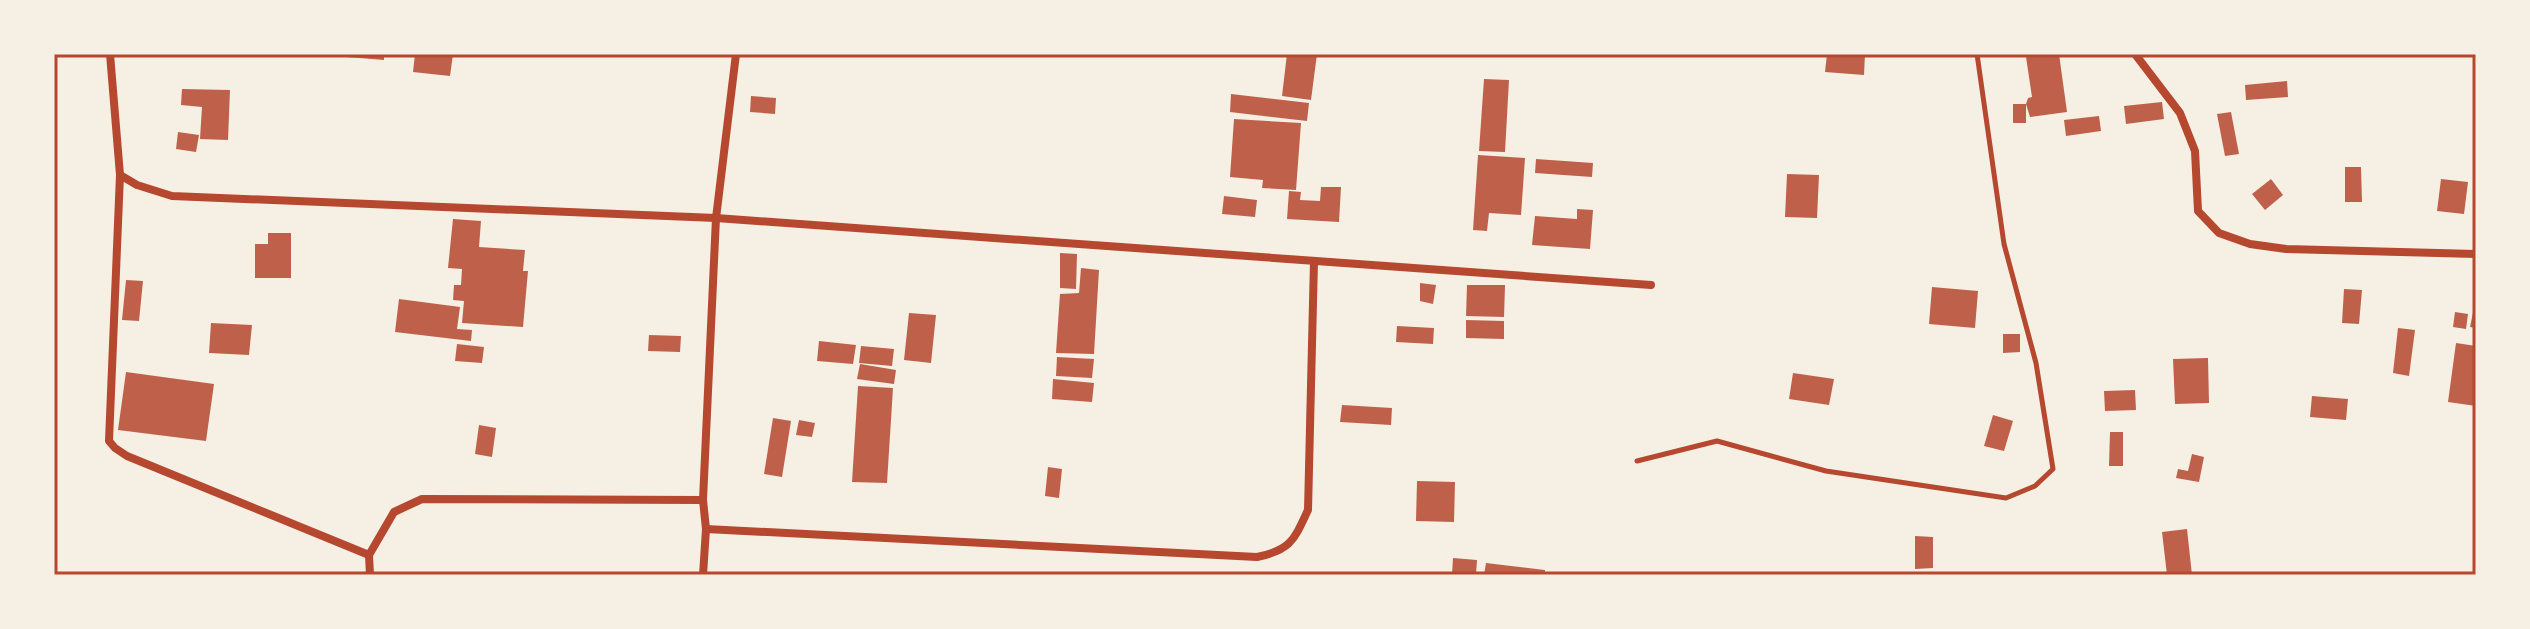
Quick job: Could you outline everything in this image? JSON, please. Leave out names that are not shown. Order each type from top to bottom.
[{"type":"street","points":[[110,54],[120,175],[109,441],[127,456],[369,555]]},
{"type":"street","points":[[703,575],[706,529],[703,500],[716,218],[736,54]]},
{"type":"street","points":[[2135,54],[2180,113],[2195,151],[2198,211],[2219,233],[2250,244],[2286,249],[2476,254]]},
{"type":"street","points":[[120,175],[137,185],[172,196],[716,218],[1651,285]]},
{"type":"street","points":[[706,529],[1257,557],[1278,553],[1294,539],[1308,510],[1314,261]]},
{"type":"street","points":[[370,575],[369,555],[394,512],[422,499],[703,500]]},
{"type":"path","points":[[1637,461],[1717,441],[1826,471],[2006,498],[2035,486],[2053,469],[2036,363],[2004,244],[1977,54]]},
{"type":"building","points":[[384,54],[384,60],[334,56]]},
{"type":"building","points":[[415,54],[453,54],[450,76],[413,72]]},
{"type":"building","points":[[1287,54],[1317,54],[1311,100],[1282,96]]},
{"type":"building","points":[[1827,54],[1865,54],[1864,75],[1825,72]]},
{"type":"building","points":[[2059,54],[2067,112],[2030,117],[2026,104],[2032,97],[2026,57]]},
{"type":"building","points":[[1484,79],[1509,80],[1505,152],[1479,151]]},
{"type":"building","points":[[2287,81],[2288,97],[2246,100],[2245,85]]},
{"type":"building","points":[[182,89],[230,90],[228,140],[200,139],[202,107],[181,105]]},
{"type":"building","points":[[1231,94],[1309,103],[1307,121],[1230,112]]},
{"type":"building","points":[[751,96],[776,98],[775,114],[750,112]]},
{"type":"building","points":[[2162,102],[2164,119],[2126,124],[2124,106]]},
{"type":"building","points":[[2013,104],[2026,104],[2026,123],[2013,123]]},
{"type":"building","points":[[2231,112],[2239,154],[2225,156],[2217,114]]},
{"type":"building","points":[[2099,116],[2101,131],[2066,136],[2064,120]]},
{"type":"building","points":[[1234,119],[1301,123],[1296,190],[1262,188],[1263,180],[1230,177]]},
{"type":"building","points":[[178,132],[199,135],[196,152],[176,149]]},
{"type":"building","points":[[1478,155],[1525,158],[1521,215],[1489,213],[1487,231],[1473,230]]},
{"type":"building","points":[[1536,159],[1593,163],[1592,177],[1535,173]]},
{"type":"building","points":[[2345,167],[2361,167],[2362,202],[2345,202]]},
{"type":"building","points":[[1787,174],[1819,175],[1817,218],[1785,217]]},
{"type":"building","points":[[2271,179],[2283,195],[2265,210],[2252,194]]},
{"type":"building","points":[[2441,179],[2468,182],[2464,214],[2437,211]]},
{"type":"building","points":[[1321,187],[1341,187],[1339,222],[1287,219],[1289,191],[1301,192],[1300,200],[1320,201]]},
{"type":"building","points":[[1224,196],[1257,200],[1255,217],[1222,214]]},
{"type":"building","points":[[1577,209],[1593,210],[1590,249],[1532,245],[1535,216],[1577,219]]},
{"type":"building","points":[[453,219],[481,221],[479,247],[525,250],[523,271],[528,271],[523,327],[462,323],[464,301],[453,300],[454,285],[461,285],[462,269],[448,268]]},
{"type":"building","points":[[268,233],[291,233],[291,278],[255,278],[255,244],[268,244]]},
{"type":"building","points":[[1060,253],[1077,254],[1076,289],[1060,288]]},
{"type":"building","points":[[1081,268],[1099,270],[1094,354],[1056,353],[1060,294],[1079,293]]},
{"type":"building","points":[[126,280],[143,281],[139,321],[122,320]]},
{"type":"building","points":[[1420,283],[1436,285],[1433,304],[1420,301]]},
{"type":"building","points":[[1467,285],[1505,285],[1504,317],[1466,316]]},
{"type":"building","points":[[1932,287],[1978,291],[1975,328],[1929,324]]},
{"type":"building","points":[[2344,289],[2362,290],[2359,324],[2342,323]]},
{"type":"building","points":[[399,299],[460,307],[457,329],[472,330],[471,341],[395,332]]},
{"type":"building","points":[[2476,303],[2476,328],[2470,327]]},
{"type":"building","points":[[2455,312],[2468,314],[2466,329],[2453,327]]},
{"type":"building","points":[[909,313],[936,315],[931,363],[904,360]]},
{"type":"building","points":[[1466,320],[1504,321],[1504,339],[1466,338]]},
{"type":"building","points":[[211,323],[252,325],[249,355],[209,353]]},
{"type":"building","points":[[1397,326],[1434,328],[1433,344],[1396,342]]},
{"type":"building","points":[[2398,328],[2415,330],[2409,376],[2393,373]]},
{"type":"building","points":[[2003,334],[2020,334],[2020,352],[2003,353]]},
{"type":"building","points":[[649,335],[681,336],[680,352],[648,351]]},
{"type":"building","points":[[819,341],[856,345],[853,364],[817,361]]},
{"type":"building","points":[[2456,343],[2476,346],[2476,406],[2448,402]]},
{"type":"building","points":[[457,344],[484,347],[482,363],[455,361]]},
{"type":"building","points":[[861,346],[894,349],[892,366],[859,363]]},
{"type":"building","points":[[1057,357],[1094,359],[1092,378],[1056,376]]},
{"type":"building","points":[[2208,358],[2209,403],[2175,404],[2173,359]]},
{"type":"building","points":[[860,364],[896,370],[894,384],[857,379]]},
{"type":"building","points":[[126,372],[214,384],[206,441],[118,430]]},
{"type":"building","points":[[1793,373],[1834,379],[1829,405],[1789,399]]},
{"type":"building","points":[[1053,379],[1094,383],[1092,402],[1052,399]]},
{"type":"building","points":[[858,386],[893,388],[887,483],[852,482]]},
{"type":"building","points":[[2135,390],[2136,410],[2105,411],[2104,391]]},
{"type":"building","points":[[2312,396],[2348,399],[2346,420],[2310,417]]},
{"type":"building","points":[[1342,405],[1392,408],[1391,425],[1340,422]]},
{"type":"building","points":[[1993,415],[2013,421],[2004,451],[1984,446]]},
{"type":"building","points":[[773,418],[791,421],[782,477],[764,474]]},
{"type":"building","points":[[799,420],[815,423],[812,437],[796,435]]},
{"type":"building","points":[[479,425],[496,428],[492,457],[475,454]]},
{"type":"building","points":[[2110,432],[2123,432],[2123,466],[2109,466]]},
{"type":"building","points":[[2192,454],[2204,457],[2199,482],[2176,478],[2178,469],[2188,471]]},
{"type":"building","points":[[1048,467],[1062,469],[1059,498],[1045,496]]},
{"type":"building","points":[[1417,481],[1455,482],[1454,522],[1416,521]]},
{"type":"building","points":[[2187,529],[2192,575],[2167,575],[2162,532]]},
{"type":"building","points":[[1915,536],[1933,537],[1933,568],[1915,569]]},
{"type":"building","points":[[1453,558],[1477,560],[1476,575],[1452,575]]},
{"type":"building","points":[[1486,563],[1545,570],[1545,575],[1484,575]]}]
